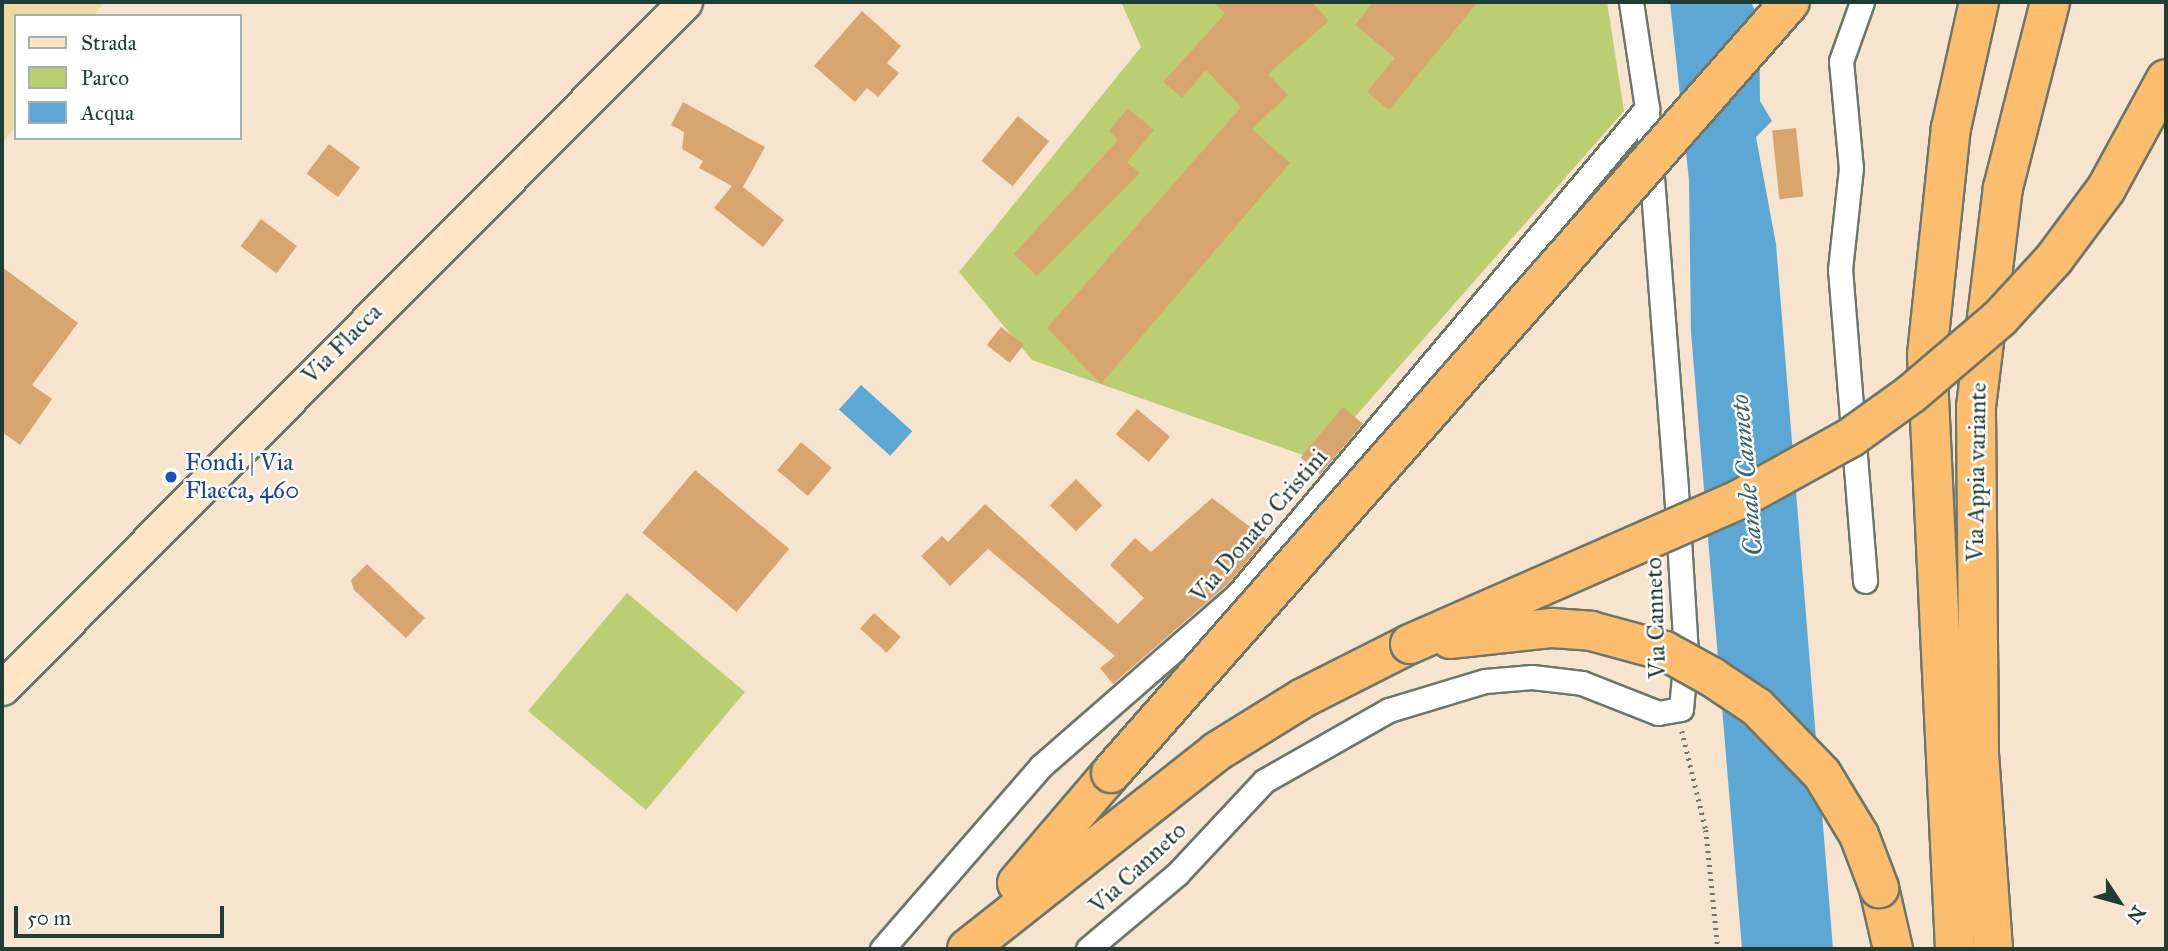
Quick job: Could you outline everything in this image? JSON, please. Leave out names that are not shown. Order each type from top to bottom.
[{"type":"highway","points":[[960,949],[1111,772],[1790,2]]},
{"type":"highway","name":"Via Appia variante","points":[[1955,949],[1927,355],[1949,138],[1979,2]]},
{"type":"highway","name":"Via Appia variante","points":[[1993,949],[1979,754],[1976,407],[2005,176],[2050,2]]},
{"type":"highway","points":[[967,949],[1146,801],[1278,713],[1410,645],[1727,505],[1872,424],[1971,345],[2054,259],[2106,189],[2166,79]]},
{"type":"highway","points":[[1410,645],[1566,629],[1641,643],[1689,664],[1757,707],[1816,766],[1849,815],[1880,888],[1893,949]]},
{"type":"main road","name":"Via Flacca","points":[[2,688],[685,2]]},
{"type":"street","name":"Via Canneto","points":[[1088,949],[1178,874],[1264,781],[1389,710],[1474,683],[1532,677],[1582,683],[1658,713],[1677,714],[1684,701],[1685,637],[1647,108],[1631,2]]},
{"type":"street","points":[[1862,2],[1841,61],[1851,168],[1840,269],[1865,581]]},
{"type":"street","name":"Via Donato Cristini","points":[[883,949],[1041,766],[1239,593],[1647,108]]},
{"type":"path","points":[[1677,714],[1706,830],[1718,949]]},
{"type":"green space","points":[[1121,2],[1607,2],[1624,111],[1317,460],[1032,360],[959,272],[1141,47]]},
{"type":"green space","points":[[627,593],[745,692],[646,810],[528,711]]},
{"type":"sand","points":[[2,2],[104,2],[95,14],[14,14],[14,129],[2,144]]},
{"type":"water","name":"Canale Canneto","points":[[1670,2],[1751,2],[1759,20],[1760,101],[1772,121],[1756,137],[1776,244],[1833,949],[1742,949],[1691,332],[1689,180]]},
{"type":"water","points":[[861,385],[912,431],[890,456],[839,410]]},
{"type":"building","points":[[1214,2],[1312,2],[1329,21],[1268,74],[1288,95],[1252,129],[1290,163],[1101,384],[1047,328],[1241,107],[1206,70],[1182,98],[1163,82],[1225,14]]},
{"type":"building","points":[[1373,2],[1478,2],[1389,110],[1367,92],[1395,58],[1355,25]]},
{"type":"building","points":[[862,11],[901,46],[887,63],[899,73],[878,97],[867,88],[855,102],[814,66]]},
{"type":"building","points":[[683,102],[765,147],[743,187],[784,220],[763,247],[714,208],[732,186],[699,168],[703,161],[682,149],[684,132],[671,125]]},
{"type":"building","points":[[1128,108],[1154,130],[1127,162],[1140,173],[1037,276],[1014,254],[1118,140],[1109,131]]},
{"type":"building","points":[[1018,116],[1049,141],[1013,186],[981,161]]},
{"type":"building","points":[[1796,128],[1803,197],[1779,199],[1772,131]]},
{"type":"building","points":[[329,144],[360,167],[338,197],[307,174]]},
{"type":"building","points":[[261,219],[297,246],[276,273],[241,246]]},
{"type":"building","points":[[2,267],[78,323],[32,385],[52,399],[20,445],[2,432]]},
{"type":"building","points":[[1001,327],[1024,345],[1010,363],[987,345]]},
{"type":"building","points":[[1343,407],[1363,424],[1320,474],[1301,458]]},
{"type":"building","points":[[1137,409],[1170,437],[1149,462],[1116,434]]},
{"type":"building","points":[[801,442],[832,468],[808,496],[777,470]]},
{"type":"building","points":[[695,470],[789,549],[737,612],[642,533]]},
{"type":"building","points":[[1076,479],[1102,505],[1076,531],[1050,505]]},
{"type":"building","points":[[1212,498],[1266,539],[1229,583],[1113,684],[1100,668],[1115,656],[988,549],[950,586],[921,556],[942,536],[948,542],[985,504],[1118,624],[1144,598],[1110,565],[1135,538],[1151,552]]},
{"type":"building","points":[[367,564],[425,618],[406,638],[354,590],[351,580]]},
{"type":"building","points":[[874,613],[901,637],[887,653],[860,629]]},
{"type":"place","name":"Fondi | Via Flacca, 460","points":[[171,477]]}]
